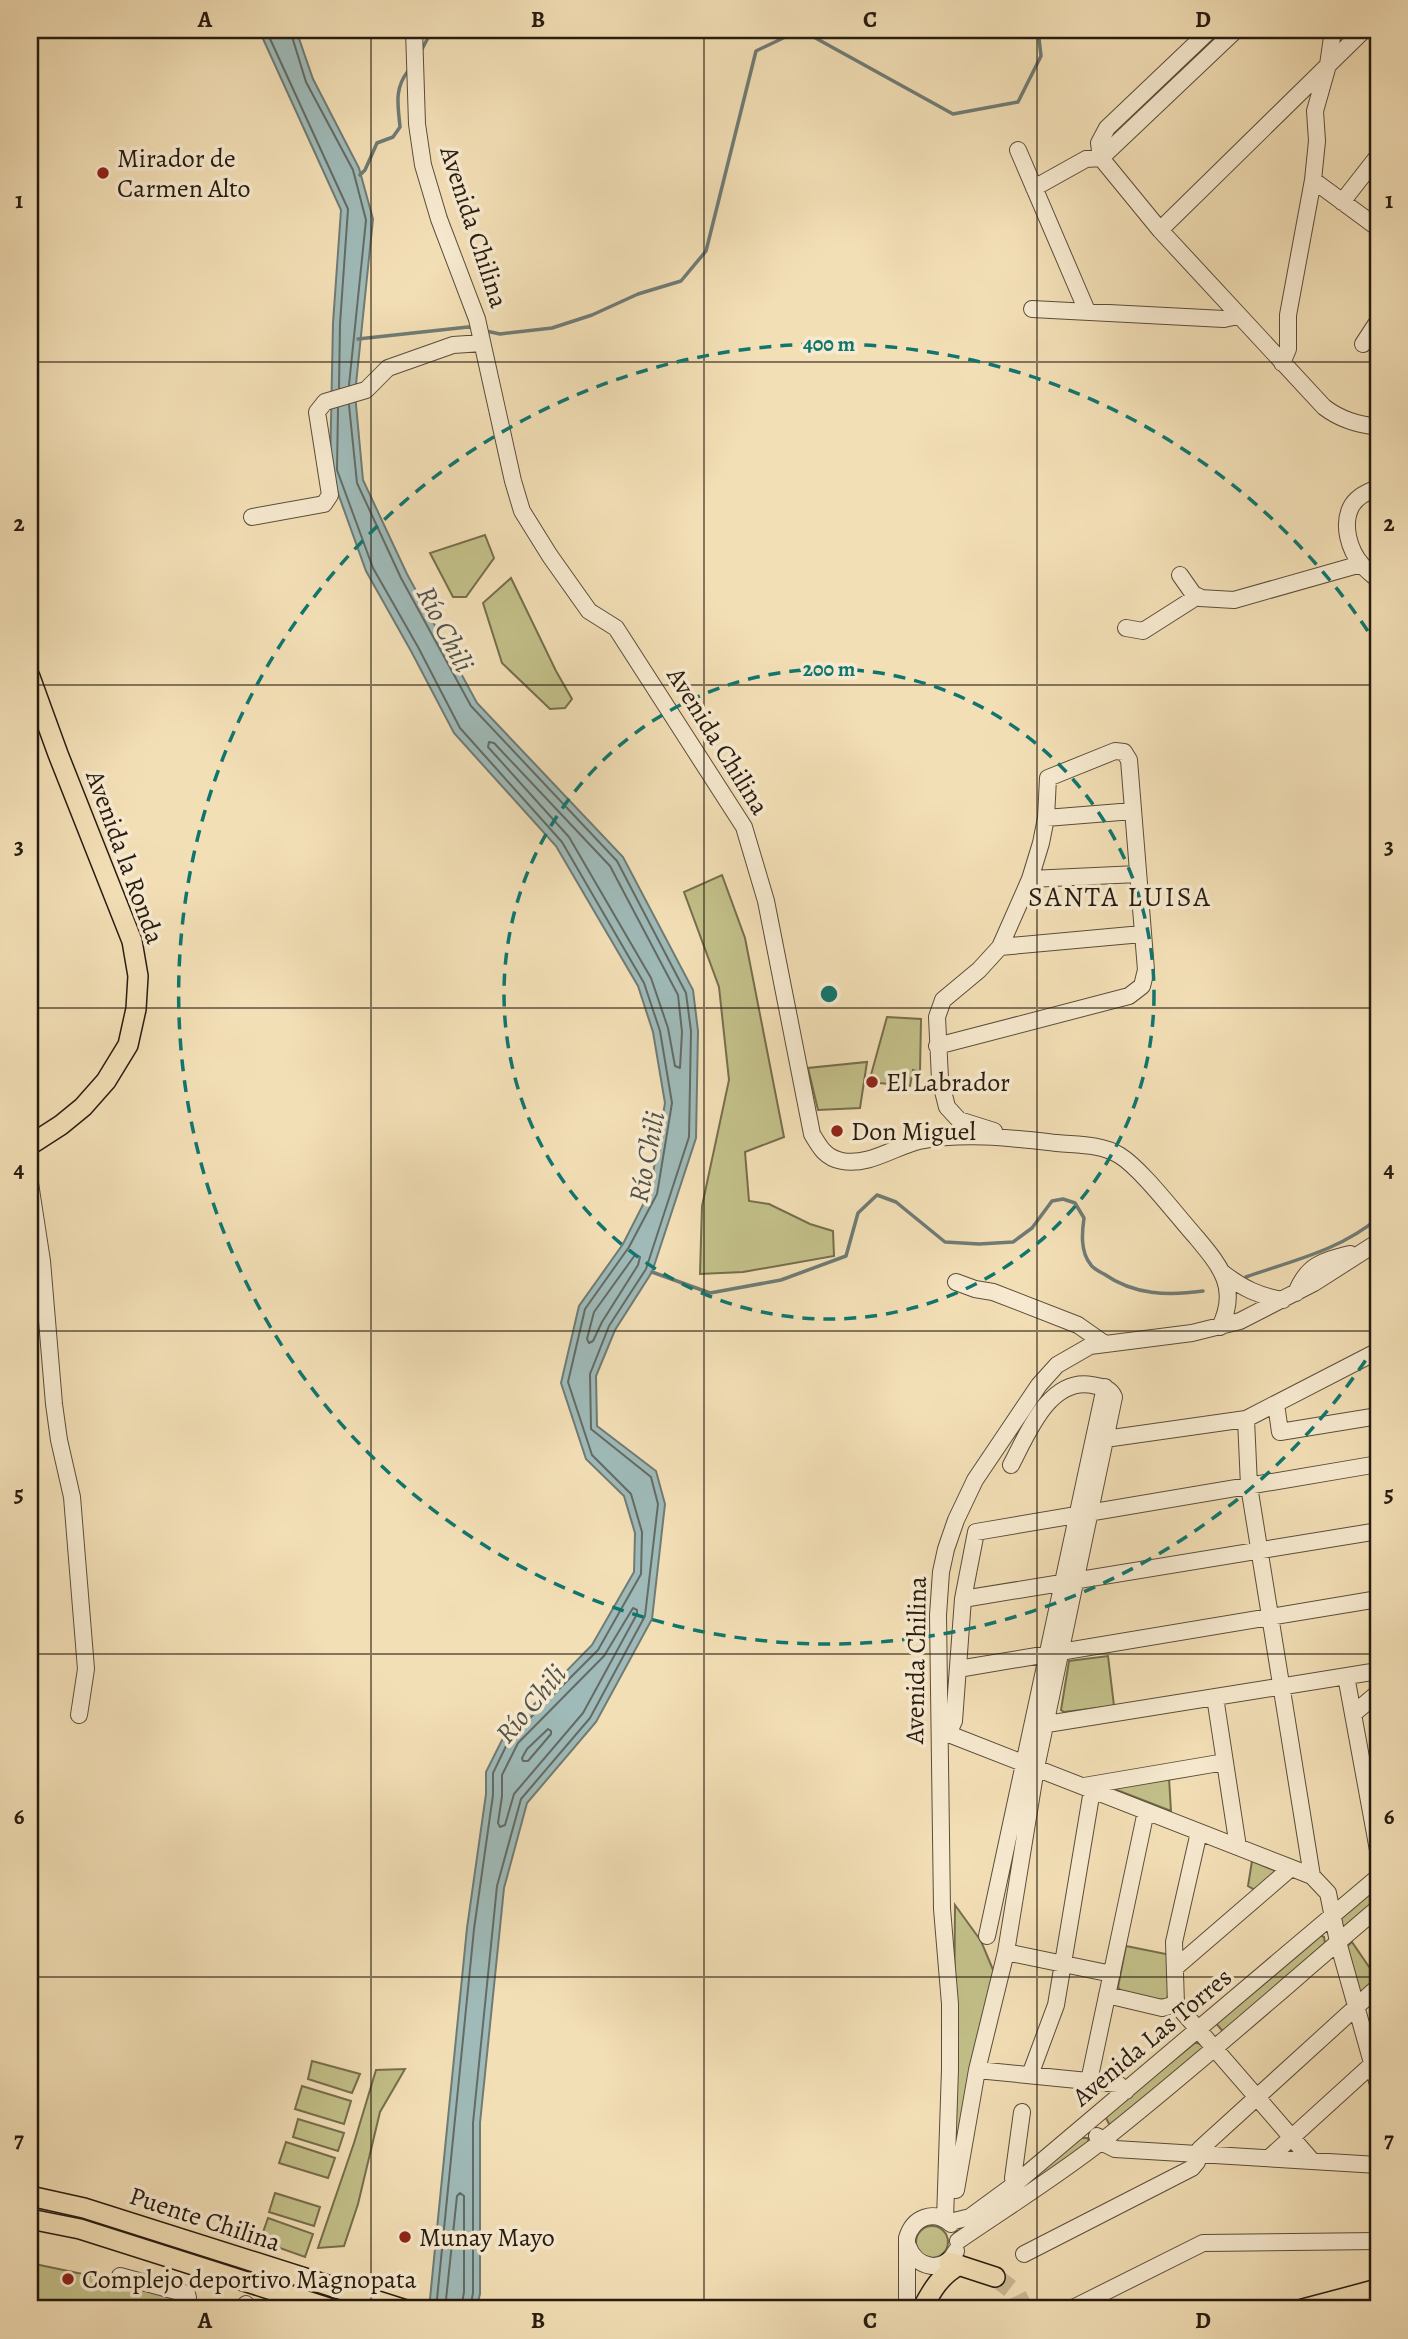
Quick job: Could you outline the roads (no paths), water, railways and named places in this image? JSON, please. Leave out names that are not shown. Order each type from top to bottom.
[{"type":"main road","name":"Avenida la Ronda","points":[[30,677],[132,941],[138,976],[136,1009],[128,1045],[106,1081],[76,1113],[30,1145]]},
{"type":"main road","name":"Puente Chilina","points":[[30,2196],[84,2208],[403,2309]]},
{"type":"main road","name":"Puente Chilina","points":[[30,2219],[80,2229],[332,2309]]},
{"type":"main road","points":[[922,2309],[949,2264],[995,2277]]},
{"type":"main road","points":[[1303,2309],[1378,2289]]},
{"type":"street","name":"Avenida Chilina","points":[[414,30],[417,124],[423,165],[439,219],[480,332],[522,511],[589,611],[616,628],[744,827],[766,901],[812,1135],[821,1151],[831,1158],[845,1162],[859,1161],[916,1142],[948,1136],[1021,1138],[1100,1147],[1120,1156],[1146,1180],[1222,1271],[1240,1286],[1261,1296],[1290,1297]]},
{"type":"street","points":[[1210,30],[1107,128],[1099,143],[1101,158],[1160,230],[1238,316],[1336,416],[1354,423],[1378,427]]},
{"type":"street","points":[[1034,188],[1086,159],[1101,158],[1236,30]]},
{"type":"street","points":[[1282,363],[1288,349],[1288,315],[1312,180],[1317,141],[1315,111],[1328,65],[1333,30]]},
{"type":"street","points":[[1160,230],[1364,30]]},
{"type":"street","points":[[1018,150],[1087,310]]},
{"type":"street","points":[[1342,202],[1378,156]]},
{"type":"street","points":[[1312,180],[1378,228]]},
{"type":"street","points":[[1205,317],[1214,307],[1216,290]]},
{"type":"street","points":[[1032,309],[1231,319],[1238,316]]},
{"type":"street","points":[[1262,341],[1278,331],[1288,315]]},
{"type":"street","points":[[1363,344],[1378,321]]},
{"type":"street","points":[[252,517],[324,504],[330,495],[317,412],[325,401],[366,390],[388,368],[453,345],[480,332]]},
{"type":"street","points":[[1378,488],[1366,493],[1352,506],[1348,529],[1350,546],[1361,564],[1378,580]]},
{"type":"street","points":[[1126,628],[1143,632],[1198,596],[1234,600],[1361,564]]},
{"type":"street","points":[[1180,575],[1198,596]]},
{"type":"street","points":[[937,1046],[1129,996],[1136,992],[1145,978],[1129,760],[1124,752],[1118,750],[1048,778],[1046,818],[1041,843],[1030,879],[1000,947],[979,970],[943,1000],[937,1017],[937,1046],[940,1079],[947,1107],[959,1120],[1021,1138]]},
{"type":"street","points":[[1046,818],[1133,811]]},
{"type":"street","points":[[1030,879],[1138,874]]},
{"type":"street","points":[[1000,947],[1142,934]]},
{"type":"street","points":[[30,1183],[42,1261],[54,1404],[72,1497],[86,1669],[79,1715]]},
{"type":"street","name":"Avenida Chilina","points":[[948,2221],[950,2004],[943,1909],[944,1732],[938,1615],[946,1549],[956,1521],[975,1480],[1039,1385],[1057,1365],[1090,1346],[1220,1327],[1240,1321],[1290,1297],[1372,1246]]},
{"type":"street","points":[[1220,1327],[1229,1299],[1222,1271]]},
{"type":"street","points":[[956,1282],[993,1292],[1078,1325],[1105,1344]]},
{"type":"street","points":[[1100,1440],[1246,1419],[1378,1351]]},
{"type":"street","points":[[986,1936],[1030,1766],[1100,1440],[1115,1397],[1112,1392],[1105,1387],[1081,1383],[1068,1387],[1055,1396],[1039,1413],[1010,1465]]},
{"type":"street","points":[[1276,1404],[1280,1432],[1378,1416]]},
{"type":"street","points":[[1246,1419],[1248,1486],[1312,1876]]},
{"type":"street","points":[[1378,1464],[976,1532],[963,1599],[954,1721],[944,1732],[1312,1876],[1328,1892],[1338,1942],[1356,2006],[1376,2062],[1378,2084]]},
{"type":"street","points":[[963,1599],[1378,1531]]},
{"type":"street","points":[[958,1669],[1378,1599]]},
{"type":"street","points":[[948,2221],[977,2070],[1006,1952],[1030,1766],[1047,1724],[1054,1653]]},
{"type":"street","points":[[1047,1724],[1378,1671]]},
{"type":"street","points":[[1346,1676],[1353,1714],[1373,1783],[1378,1850]]},
{"type":"street","points":[[1353,1714],[1378,1693]]},
{"type":"street","points":[[1215,1697],[1238,1847]]},
{"type":"street","points":[[1087,1788],[1225,1762]]},
{"type":"street","points":[[1030,2075],[1056,2005],[1087,1788]]},
{"type":"street","points":[[1089,2081],[1146,1811]]},
{"type":"street","points":[[1199,1832],[1174,1942],[1176,2004],[1312,2161]]},
{"type":"street","points":[[1175,1968],[1291,1868]]},
{"type":"street","name":"Avenida Las Torres","points":[[948,2221],[970,2217],[1015,2184],[1378,1877]]},
{"type":"street","points":[[1328,1892],[1361,1892]]},
{"type":"street","name":"Avenida Las Torres","points":[[958,2241],[1032,2193],[1101,2142],[1215,2049],[1378,1908]]},
{"type":"street","points":[[1006,1952],[1112,1974]]},
{"type":"street","points":[[1024,2254],[1192,2168],[1197,2162],[1200,2149],[1378,1987]]},
{"type":"street","points":[[1107,1995],[1162,2008],[1176,2004]]},
{"type":"street","points":[[1269,2158],[1376,2062]]},
{"type":"street","points":[[977,2070],[1118,2084],[1126,2091]]},
{"type":"street","points":[[1015,2184],[1013,2178],[1022,2112]]},
{"type":"street","points":[[1088,2123],[1101,2142],[1115,2149],[1378,2165]]},
{"type":"street","name":"Avenida Chilina","points":[[921,2218],[934,2201],[947,2174]]},
{"type":"street","points":[[906,2309],[909,2230],[921,2218],[937,2216],[948,2221],[957,2234],[958,2241],[949,2264],[928,2280],[916,2309]]},
{"type":"street","points":[[1071,2309],[1203,2243],[1378,2241]]},
{"type":"street","points":[[908,2246],[910,2253],[919,2263],[933,2266],[949,2264]]},
{"type":"street","points":[[120,2276],[187,2294],[184,2309]]},
{"type":"water","points":[[259,30],[296,30],[313,79],[359,168],[373,219],[355,394],[363,480],[407,574],[477,703],[623,857],[693,990],[698,1031],[696,1138],[652,1272],[615,1330],[596,1376],[597,1426],[656,1471],[665,1504],[652,1619],[596,1722],[527,1803],[504,1888],[480,2123],[480,2294],[476,2309],[429,2309],[467,1928],[486,1794],[486,1772],[505,1734],[592,1645],[634,1572],[635,1533],[624,1496],[586,1459],[561,1383],[579,1306],[623,1244],[650,1191],[665,1103],[653,1032],[638,986],[556,846],[454,733],[366,571],[330,471],[333,323],[341,210]]},
{"type":"waterway","points":[[420,53],[432,30]]},
{"type":"waterway","points":[[486,331],[500,334],[552,328],[592,315],[638,294],[681,281],[706,251],[756,51],[800,30]]},
{"type":"waterway","points":[[801,30],[953,114],[1018,102],[1041,56],[1038,30]]},
{"type":"waterway","points":[[360,175],[377,143],[393,137],[400,127],[399,91],[408,71]]},
{"type":"waterway","points":[[358,339],[475,328]]},
{"type":"waterway","points":[[652,1272],[710,1293],[781,1280],[846,1256],[858,1213],[877,1195],[896,1202],[945,1242],[979,1244],[1013,1242],[1032,1228],[1052,1201],[1063,1199],[1075,1203],[1084,1218],[1083,1248],[1087,1260],[1097,1270],[1115,1281],[1139,1290],[1164,1293],[1203,1291]]},
{"type":"waterway","points":[[1246,1277],[1332,1247],[1378,1218]]},
{"type":"tunnel","points":[[995,2277],[1016,2293],[1024,2309]]},
{"type":"place","name":"Mirador de Carmen Alto","points":[[103,173]]},
{"type":"place","name":"El Labrador","points":[[872,1082]]},
{"type":"place","name":"Don Miguel","points":[[837,1131]]},
{"type":"place","name":"Munay Mayo","points":[[405,2237]]},
{"type":"place","name":"Complejo deportivo Magnopata","points":[[68,2279]]},
{"type":"district","name":"SANTA LUISA","points":[[1120,897]]},
{"type":"water label","name":"Río Chili","points":[[445,629]]},
{"type":"water label","name":"Río Chili","points":[[647,1157]]},
{"type":"water label","name":"Río Chili","points":[[531,1704]]}]
